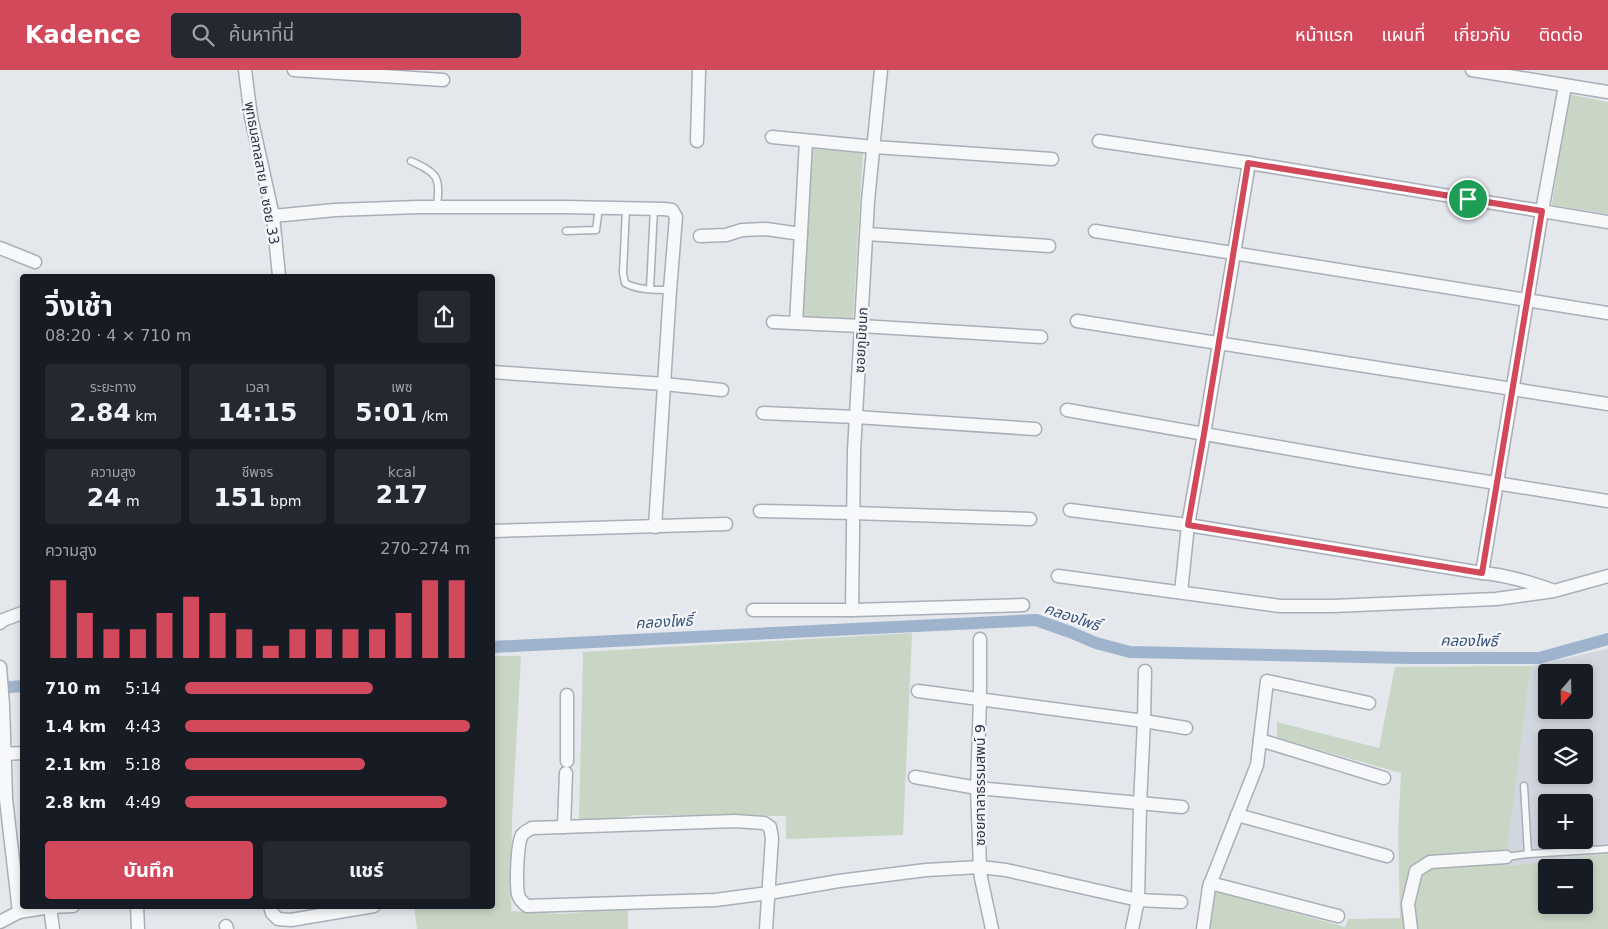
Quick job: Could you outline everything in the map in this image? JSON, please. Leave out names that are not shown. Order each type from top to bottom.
[{"type":"street","name":"พุทธมลฑลสาย ๒ ซอย 33","points":[[245,70],[251,117],[273,216],[279,274]]},
{"type":"street","points":[[294,70],[443,80]]},
{"type":"street","points":[[698,141],[699,70]]},
{"type":"street","name":"ซอยภูมิชนก","points":[[852,610],[856,417],[867,234],[881,70]]},
{"type":"street","points":[[1472,70],[1608,92]]},
{"type":"street","points":[[1482,573],[1542,211],[1565,86]]},
{"type":"street","points":[[772,137],[874,147],[1052,159]]},
{"type":"street","points":[[1099,140],[1608,222]]},
{"type":"street","points":[[796,323],[806,141]]},
{"type":"street","points":[[1181,592],[1188,525],[1248,163]]},
{"type":"street","points":[[273,216],[335,210],[437,206],[599,207],[672,210],[676,217],[654,527]]},
{"type":"street","points":[[700,236],[726,235],[742,230],[766,229],[801,234]]},
{"type":"street","points":[[1094,231],[1608,313]]},
{"type":"street","points":[[867,234],[1049,246]]},
{"type":"street","points":[[0,248],[35,262]]},
{"type":"street","points":[[1077,321],[1608,404]]},
{"type":"street","points":[[773,322],[1041,337]]},
{"type":"street","points":[[495,372],[722,390]]},
{"type":"street","points":[[1067,410],[1608,501]]},
{"type":"street","points":[[764,413],[1035,429]]},
{"type":"street","points":[[1070,510],[1188,525],[1482,573],[1505,575],[1554,591]]},
{"type":"street","points":[[760,511],[853,512],[1030,519]]},
{"type":"street","points":[[495,531],[726,524]]},
{"type":"street","points":[[1058,576],[1262,605],[1306,606],[1496,599],[1554,591],[1608,576]]},
{"type":"street","points":[[753,610],[852,610],[1022,605]]},
{"type":"street","points":[[0,623],[20,614]]},
{"type":"street","name":"ซอยศาลาธรรมสพน์ 9","points":[[980,639],[977,788],[980,867],[992,929]]},
{"type":"street","points":[[0,669],[4,705],[6,800],[18,853],[19,912]]},
{"type":"street","points":[[1132,929],[1138,900],[1145,671]]},
{"type":"street","points":[[1203,929],[1210,883],[1257,765],[1267,682],[1369,704]]},
{"type":"street","points":[[918,691],[1186,728]]},
{"type":"street","points":[[564,827],[567,767],[567,695]]},
{"type":"street","points":[[1260,740],[1384,778]]},
{"type":"street","points":[[5,754],[20,752]]},
{"type":"street","points":[[915,777],[977,788],[1182,807]]},
{"type":"street","points":[[1237,815],[1387,856]]},
{"type":"street","points":[[766,929],[769,894],[772,838],[770,827],[764,822],[735,821],[532,828],[523,834],[519,844],[518,894],[522,902],[527,906],[715,900],[769,894],[840,881],[926,870],[980,867],[1006,870],[1138,900],[1181,902]]},
{"type":"street","points":[[1411,929],[1408,904],[1416,871],[1430,862],[1506,856]]},
{"type":"street","points":[[1210,883],[1338,916]]},
{"type":"street","points":[[0,922],[19,912],[38,909]]},
{"type":"street","points":[[50,909],[53,929]]},
{"type":"street","points":[[137,909],[138,929]]},
{"type":"street","points":[[271,909],[278,919],[291,920],[356,909]]},
{"type":"lane","points":[[412,161],[436,176],[440,184],[437,206]]},
{"type":"lane","points":[[566,232],[596,230],[599,207]]},
{"type":"lane","points":[[626,208],[625,283],[629,286],[670,290]]},
{"type":"lane","points":[[650,289],[654,209]]},
{"type":"lane","points":[[1524,786],[1528,854]]},
{"type":"lane","points":[[1506,856],[1608,849]]},
{"type":"shaded area","points":[[1608,649],[1608,854],[1565,859],[1538,859],[1538,862],[1505,866],[1531,666],[1538,664],[1538,719],[1593,719],[1593,664],[1540,664]]},
{"type":"green space","points":[[1568,94],[1608,102],[1608,214],[1552,205]]},
{"type":"green space","points":[[811,149],[863,152],[853,319],[802,317]]},
{"type":"green space","points":[[912,633],[903,835],[786,839],[786,816],[635,815],[610,819],[579,819],[583,652]]},
{"type":"green space","points":[[495,656],[521,656],[512,820],[511,911],[561,914],[628,908],[628,929],[417,929],[414,909],[495,909]]},
{"type":"green space","points":[[1531,666],[1505,866],[1538,862],[1538,914],[1593,914],[1593,859],[1565,859],[1608,854],[1608,929],[1207,929],[1216,893],[1222,893],[1345,927],[1348,919],[1400,918],[1398,833],[1401,773],[1277,738],[1277,722],[1379,748],[1395,667]]},
{"type":"waterway","name":"คลองโพธิ์","points":[[495,647],[1036,620],[1096,643],[1130,652],[1410,658],[1539,658],[1608,639]]},
{"type":"waterway","name":"คลองโพธิ์","points":[[0,688],[20,686]]},
{"type":"route","points":[[1248,163],[1468,199],[1542,211],[1482,573],[1188,525],[1248,163]]}]
